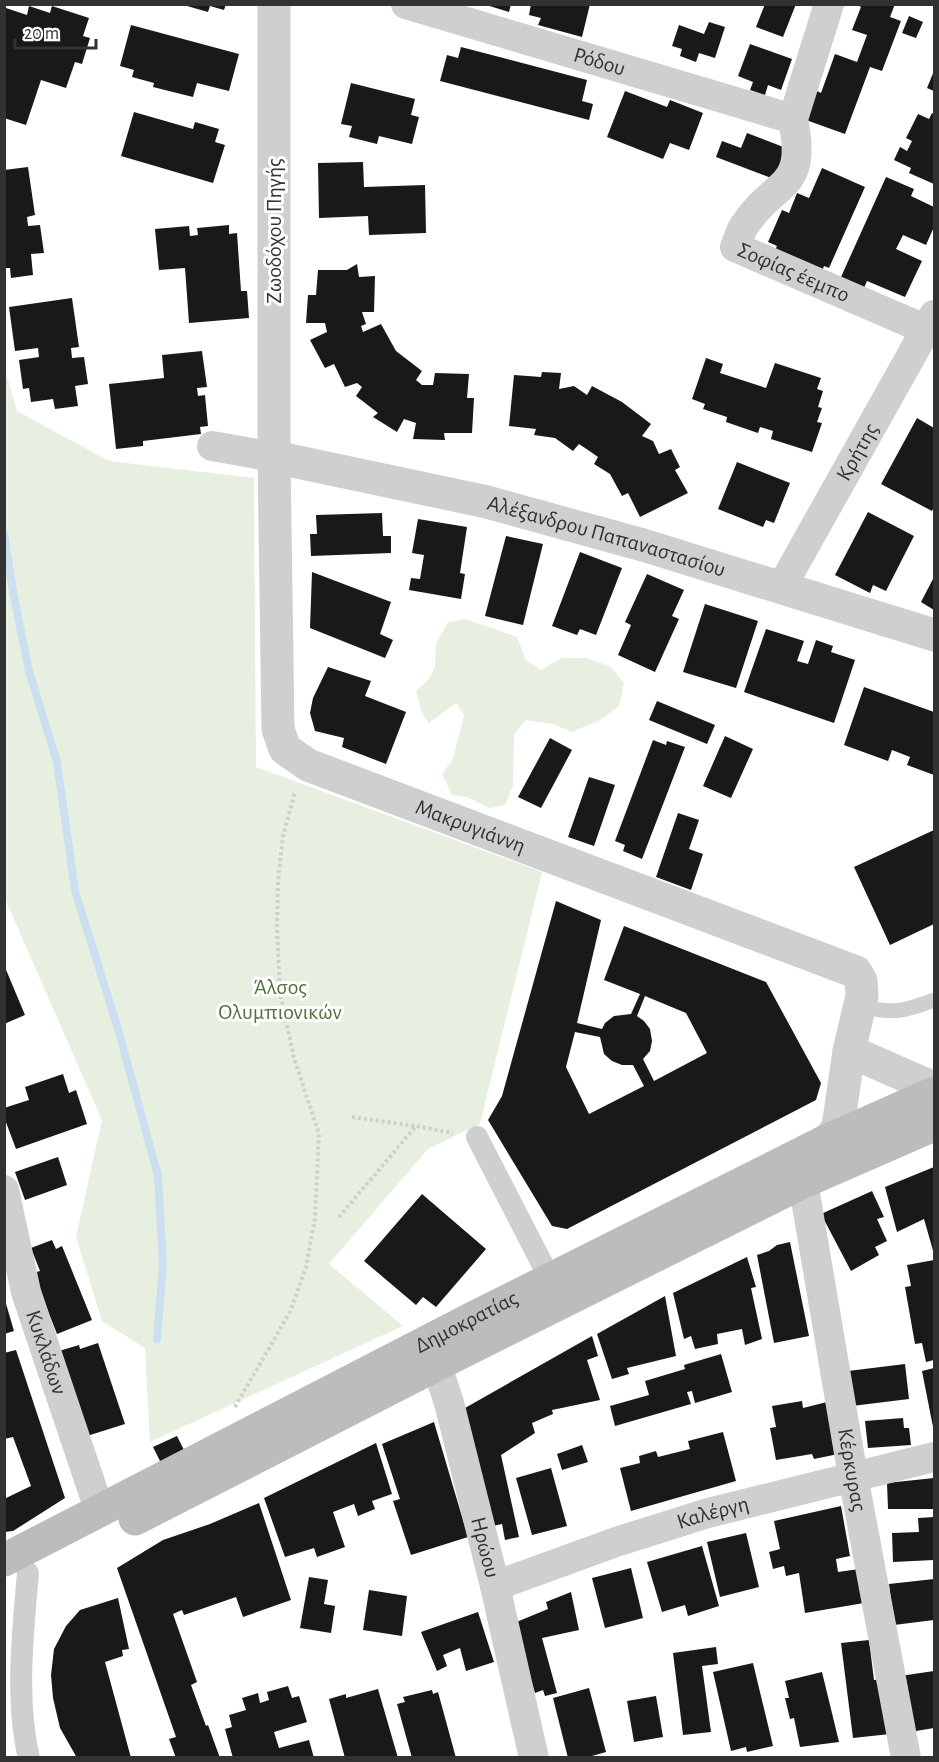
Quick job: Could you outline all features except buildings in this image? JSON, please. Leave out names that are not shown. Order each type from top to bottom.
[{"type":"main road","name":"Δημοκρατίας","points":[[12,1572],[433,1352],[550,1279],[828,1140],[934,1093]]},
{"type":"main road","name":"Δημοκρατίας","points":[[12,1572],[100,1512],[219,1450],[803,1182],[934,1125]]},
{"type":"street","name":"Ζωοδόχου Πηγής","points":[[274,4],[274,457]]},
{"type":"street","name":"Ρόδου","points":[[406,4],[793,119]]},
{"type":"street","points":[[793,119],[829,4]]},
{"type":"street","name":"Σοφίας έεμπο","points":[[793,119],[797,138],[797,159],[792,173],[784,185],[759,208],[744,226],[735,247],[931,322]]},
{"type":"street","name":"Κρήτης","points":[[781,588],[931,322]]},
{"type":"street","points":[[212,446],[274,457]]},
{"type":"street","name":"Αλέξανδρου Παπαναστασίου","points":[[274,457],[487,502],[643,545],[934,635]]},
{"type":"street","name":"Μακρυγιάννη","points":[[274,457],[278,729],[285,749],[308,765],[856,972],[861,981],[860,1006],[849,1051],[839,1120],[836,1131],[828,1140]]},
{"type":"street","points":[[849,1051],[934,1088]]},
{"type":"street","points":[[477,1137],[550,1279]]},
{"type":"street","name":"Κέρκυρας","points":[[803,1182],[853,1476],[906,1758]]},
{"type":"street","name":"Κυκλάδων","points":[[4,1190],[26,1292],[100,1512]]},
{"type":"street","name":"Ηρώου","points":[[433,1352],[495,1586],[534,1758]]},
{"type":"street","name":"Καλέργη","points":[[495,1586],[616,1542],[698,1516],[934,1457]]},
{"type":"street","points":[[12,1572],[22,1643],[22,1695],[30,1755]]},
{"type":"lane","points":[[860,1006],[883,1012],[905,1011],[934,1000]]},
{"type":"path","points":[[219,1450],[230,1416],[290,1312],[306,1267],[315,1218],[319,1134],[294,1058],[282,1003],[277,929],[278,881],[283,836],[292,800],[308,765]]},
{"type":"path","points":[[352,1117],[477,1137]]},
{"type":"path","points":[[339,1216],[416,1126]]},
{"type":"green space","name":"Άλσος Ολυμπιονικών","points":[[4,366],[17,411],[109,461],[254,478],[256,767],[542,872],[480,1124],[428,1149],[329,1264],[403,1326],[150,1442],[145,1348],[102,1321],[76,1237],[102,1120],[5,899]]},
{"type":"green space","points":[[466,619],[517,637],[526,660],[541,670],[562,658],[586,658],[610,666],[624,683],[619,706],[600,720],[572,732],[553,724],[526,720],[514,734],[513,786],[505,805],[489,808],[467,797],[452,795],[442,774],[453,759],[464,715],[456,703],[429,723],[422,713],[416,691],[429,679],[435,667],[436,644],[448,622]]},
{"type":"waterway","points":[[4,534],[29,671],[57,762],[75,891],[118,1029],[158,1176],[163,1265],[157,1339]]}]
